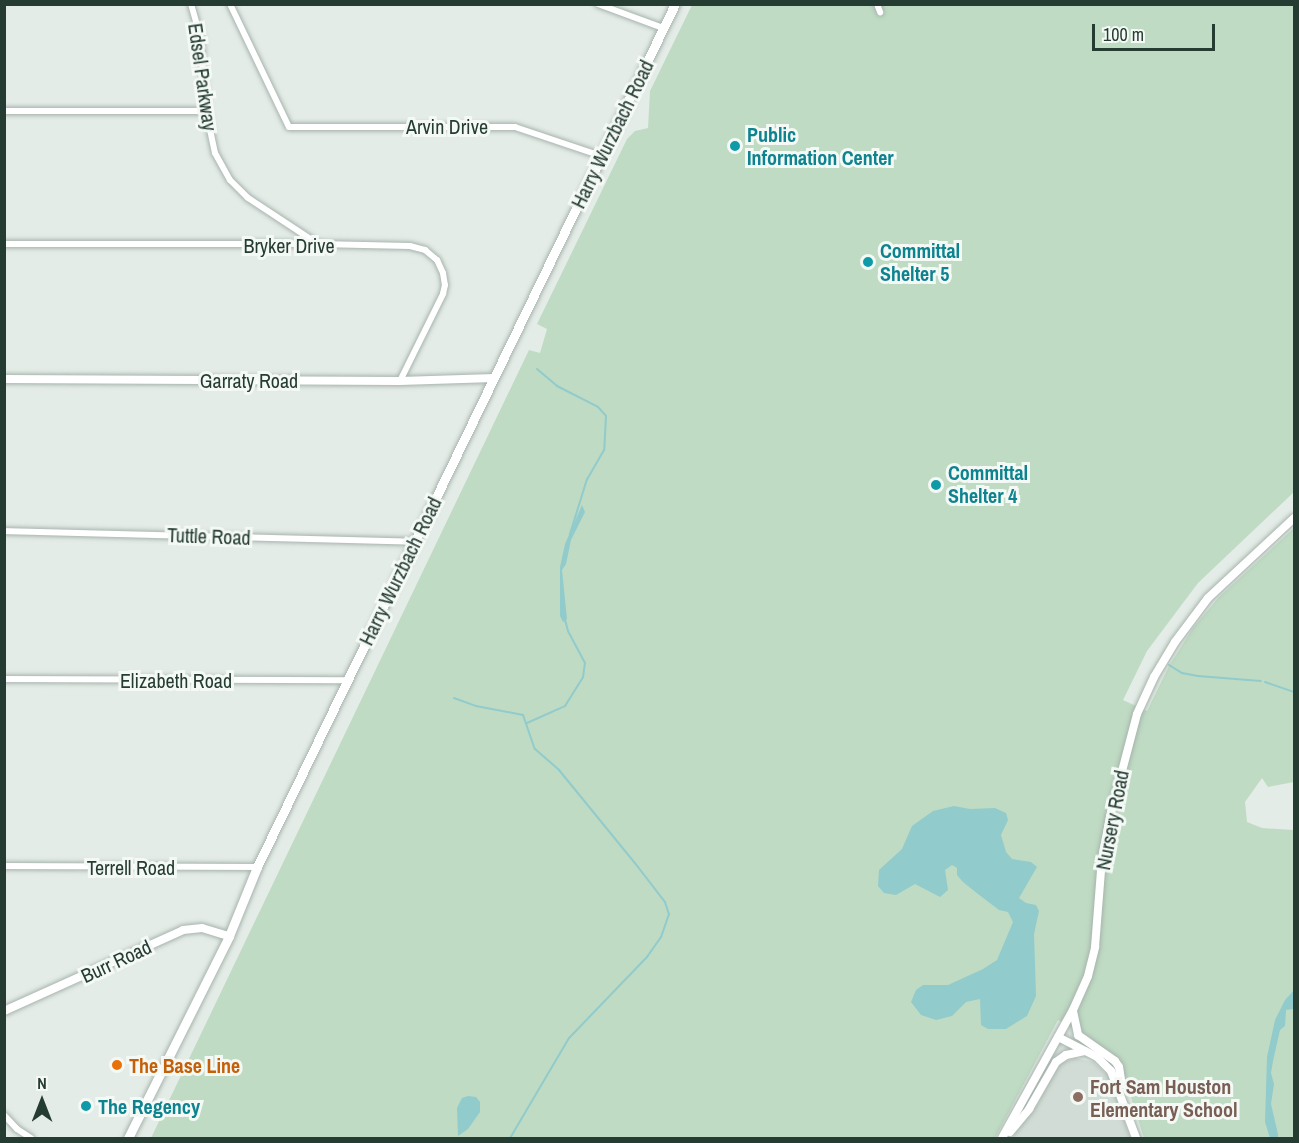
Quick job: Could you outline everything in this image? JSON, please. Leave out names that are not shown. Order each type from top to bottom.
[{"type":"main road","name":"Harry Wurzbach Road","points":[[128,1138],[229,936],[257,867],[675,4]]},
{"type":"street","name":"Edsel Parkway","points":[[191,4],[200,35],[206,111],[215,153],[230,180],[248,198],[318,244]]},
{"type":"street","name":"Arvin Drive","points":[[230,4],[289,127],[515,127],[601,156]]},
{"type":"street","points":[[598,4],[663,28]]},
{"type":"street","points":[[877,4],[880,12]]},
{"type":"street","points":[[4,111],[206,111]]},
{"type":"street","name":"Bryker Drive","points":[[4,244],[318,244],[414,247],[425,250],[437,260],[444,273],[443,294],[400,381]]},
{"type":"street","name":"Garraty Road","points":[[4,380],[400,381],[494,378]]},
{"type":"street","name":"Nursery Road","points":[[1003,1138],[1073,1010],[1092,964],[1102,859],[1124,756],[1137,714],[1154,677],[1175,642],[1208,598],[1294,518]]},
{"type":"street","name":"Tuttle Road","points":[[4,531],[413,542]]},
{"type":"street","name":"Elizabeth Road","points":[[4,680],[347,680]]},
{"type":"street","name":"Terrell Road","points":[[4,866],[257,867]]},
{"type":"street","name":"Burr Road","points":[[4,1011],[183,930],[195,927],[229,936]]},
{"type":"street","points":[[1073,1010],[1081,1038],[1109,1056],[1119,1067],[1122,1095]]},
{"type":"street","points":[[1058,1037],[1107,1065],[1122,1095],[1136,1138]]},
{"type":"street","points":[[1003,1138],[1029,1108],[1056,1062],[1066,1055],[1085,1051]]},
{"type":"street","points":[[4,1115],[17,1129],[31,1138]]},
{"type":"shaded area","name":"Fort Sam Houston Elementary School","points":[[1075,1058],[1093,1062],[1109,1077],[1130,1138],[1012,1138],[1038,1104],[1057,1068],[1062,1063]]},
{"type":"green space","points":[[692,5],[1294,5],[1294,492],[1198,583],[1147,651],[1123,700],[1147,711],[1169,666],[1193,628],[1219,597],[1294,528],[1294,782],[1268,787],[1262,778],[1245,802],[1247,822],[1262,828],[1294,830],[1294,1138],[1144,1138],[1120,1063],[1081,1031],[1058,1020],[995,1138],[151,1138],[529,350],[540,353],[547,329],[537,324],[627,139],[635,131],[648,128],[650,91]]},
{"type":"water","points":[[582,505],[585,512],[571,540],[566,564],[562,570],[567,619],[563,622],[560,616],[560,567],[565,544]]},
{"type":"water","points":[[954,806],[970,809],[995,808],[1006,813],[1008,820],[1001,835],[1006,852],[1012,859],[1031,862],[1037,867],[1019,898],[1026,903],[1036,905],[1039,911],[1034,934],[1036,996],[1027,1016],[1006,1029],[988,1029],[981,1025],[980,999],[966,1002],[952,1016],[936,1020],[921,1015],[911,1002],[916,990],[923,985],[948,985],[997,960],[1013,922],[1008,912],[999,910],[963,882],[957,875],[957,868],[952,865],[945,870],[948,890],[940,897],[915,884],[896,895],[884,893],[878,886],[879,870],[902,849],[912,826],[933,811]]},
{"type":"water","points":[[1294,990],[1294,1009],[1286,1010],[1285,1026],[1280,1030],[1271,1073],[1274,1084],[1271,1104],[1278,1138],[1270,1138],[1265,1122],[1267,1057],[1275,1020],[1285,1000]]},
{"type":"water","points":[[476,1097],[480,1102],[480,1112],[468,1129],[458,1136],[457,1108],[462,1098]]},
{"type":"waterway","points":[[537,369],[557,386],[598,407],[606,416],[604,450],[587,479],[570,534]]},
{"type":"waterway","points":[[527,723],[565,706],[583,677],[585,663],[568,631],[565,620]]},
{"type":"waterway","points":[[1169,665],[1182,673],[1198,676],[1261,681]]},
{"type":"waterway","points":[[1265,682],[1294,692]]},
{"type":"waterway","points":[[454,698],[476,706],[523,715],[535,749],[559,770],[638,867],[665,902],[669,914],[661,937],[647,957],[569,1038],[510,1138]]},
{"type":"place","name":"Public Information Center","points":[[735,146]]},
{"type":"place","name":"Committal Shelter 5","points":[[868,262]]},
{"type":"place","name":"Committal Shelter 4","points":[[936,485]]},
{"type":"place","name":"The Base Line","points":[[117,1065]]},
{"type":"place","name":"Fort Sam Houston Elementary School","points":[[1078,1097]]},
{"type":"place","name":"The Regency","points":[[86,1106]]}]
